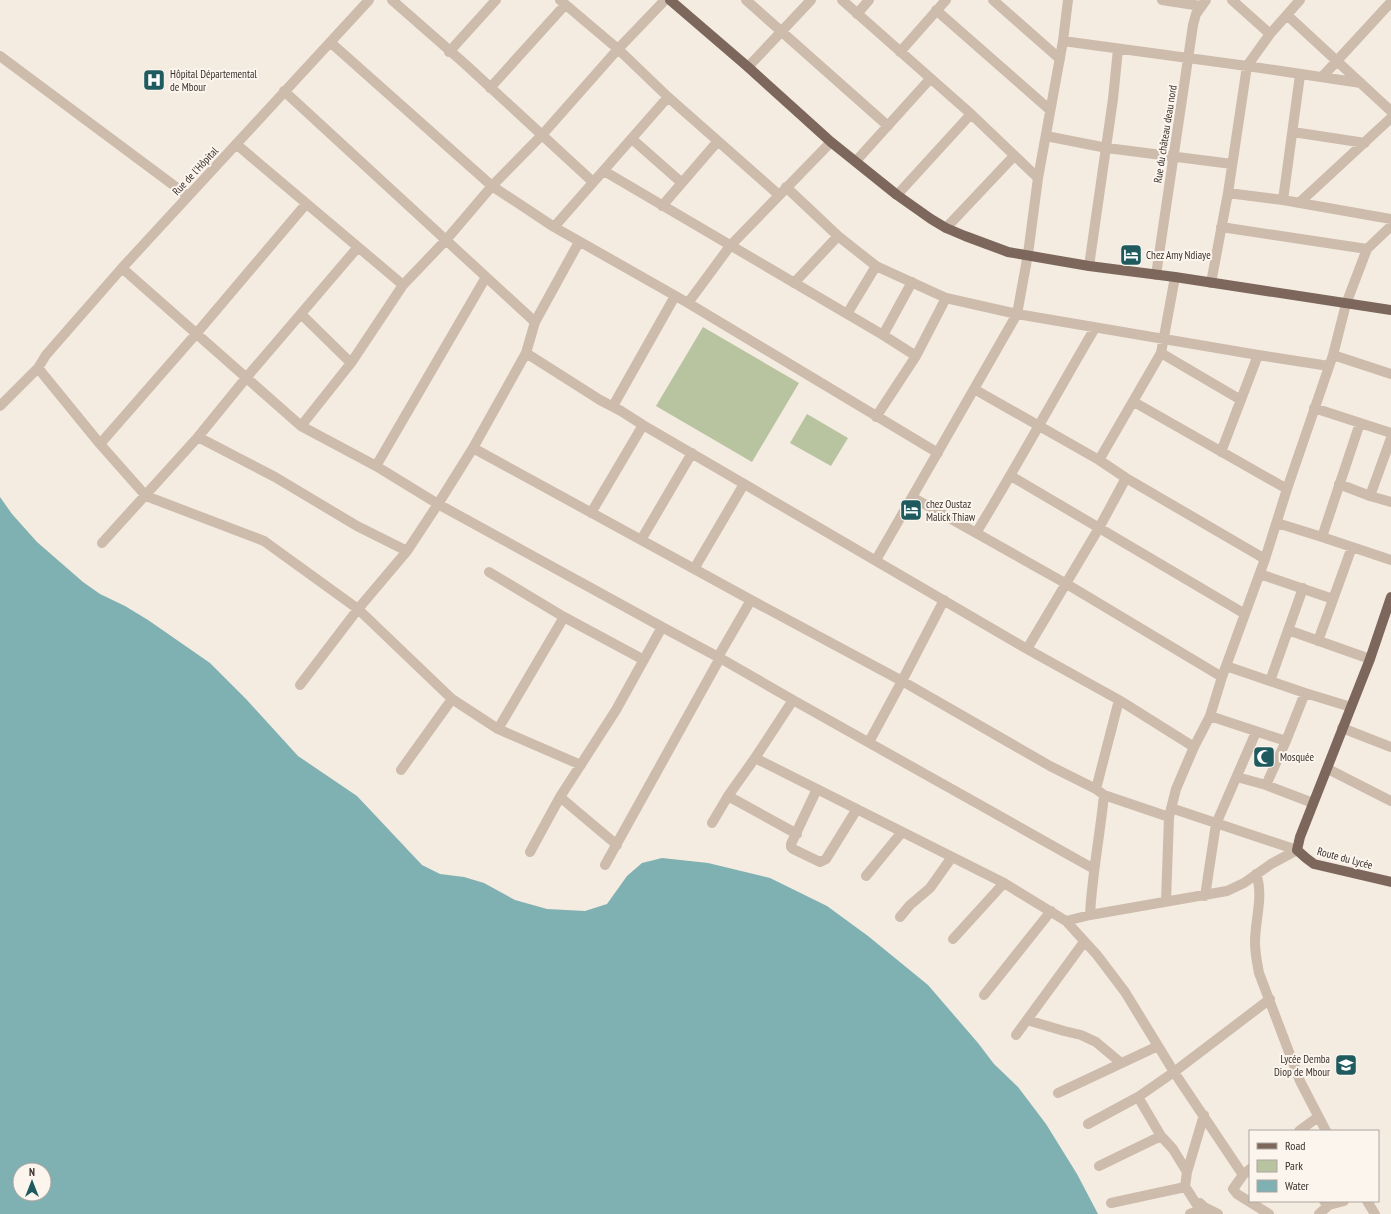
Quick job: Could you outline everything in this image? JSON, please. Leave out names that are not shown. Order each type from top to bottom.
[{"type":"main road","points":[[670,0],[748,67],[831,142],[897,195],[946,228],[1008,252],[1028,254],[1089,266],[1175,277],[1391,310]]},
{"type":"main road","points":[[1297,850],[1300,836],[1328,769],[1342,728],[1388,619],[1391,597]]},
{"type":"main road","name":"Route du Lycée","points":[[1297,850],[1314,864],[1391,882]]},
{"type":"street","name":"Rue de l'Hôpital","points":[[0,406],[39,364],[122,268],[368,0]]},
{"type":"street","points":[[392,0],[449,52],[465,64],[593,182]]},
{"type":"street","points":[[449,52],[496,0]]},
{"type":"street","points":[[301,426],[351,363],[403,285],[446,240],[492,186],[542,135],[618,49],[665,0]]},
{"type":"street","points":[[746,0],[888,126]]},
{"type":"street","points":[[748,67],[811,0]]},
{"type":"street","points":[[842,0],[971,114],[1038,178]]},
{"type":"street","points":[[857,14],[869,0]]},
{"type":"street","points":[[900,52],[946,0]]},
{"type":"street","points":[[993,0],[1060,59]]},
{"type":"street","points":[[876,560],[1017,314],[1028,254],[1038,178],[1063,41],[1068,0]]},
{"type":"street","points":[[1162,0],[1204,3]]},
{"type":"street","points":[[1232,0],[1270,34]]},
{"type":"street","points":[[1211,283],[1228,193],[1247,66],[1270,34],[1300,0]]},
{"type":"street","points":[[490,88],[563,2],[618,49],[718,141],[876,266],[946,298],[1017,314],[1164,340],[1329,366]]},
{"type":"street","points":[[1322,77],[1391,2]]},
{"type":"street","name":"Rue du château deau nord","points":[[1156,275],[1193,25],[1196,14],[1204,3]]},
{"type":"street","points":[[936,10],[1050,110]]},
{"type":"street","points":[[1287,15],[1337,62],[1389,105]]},
{"type":"street","points":[[1063,41],[1361,83]]},
{"type":"street","points":[[330,42],[492,186],[554,228],[688,303],[938,453]]},
{"type":"street","points":[[1089,266],[1113,100],[1118,49]]},
{"type":"street","points":[[0,56],[188,196]]},
{"type":"street","points":[[1283,200],[1300,75]]},
{"type":"street","points":[[856,161],[930,79]]},
{"type":"street","points":[[284,91],[535,322]]},
{"type":"street","points":[[554,228],[593,182],[604,172],[668,96]]},
{"type":"street","points":[[897,195],[971,114]]},
{"type":"street","points":[[1299,203],[1391,118]]},
{"type":"street","points":[[1293,132],[1365,143]]},
{"type":"street","points":[[1046,136],[1106,148],[1232,164]]},
{"type":"street","points":[[632,139],[682,183]]},
{"type":"street","points":[[662,206],[718,141]]},
{"type":"street","points":[[688,303],[730,246],[831,142]]},
{"type":"street","points":[[236,144],[403,285]]},
{"type":"street","points":[[946,228],[1014,156]]},
{"type":"street","points":[[604,172],[883,335],[916,356]]},
{"type":"street","points":[[1228,193],[1283,200],[1391,219]]},
{"type":"street","points":[[100,444],[196,334],[306,204]]},
{"type":"street","points":[[1166,901],[1170,812],[1176,789],[1194,747],[1210,716],[1222,677],[1260,574],[1314,408],[1333,355],[1346,304],[1367,249],[1391,226]]},
{"type":"street","points":[[1221,227],[1367,249]]},
{"type":"street","points":[[794,283],[838,236]]},
{"type":"street","points":[[300,685],[358,609],[407,551],[438,504],[473,448],[526,353],[535,322],[579,242]]},
{"type":"street","points":[[102,543],[198,437],[246,378],[358,247]]},
{"type":"street","points":[[847,314],[876,266]]},
{"type":"street","points":[[122,268],[301,426],[376,466],[438,504],[719,657],[1094,869]]},
{"type":"street","points":[[376,466],[486,277]]},
{"type":"street","points":[[1099,460],[1134,402],[1161,353],[1175,277]]},
{"type":"street","points":[[883,335],[912,282]]},
{"type":"street","points":[[613,406],[675,296]]},
{"type":"street","points":[[876,417],[916,356],[946,298]]},
{"type":"street","points":[[301,314],[351,363]]},
{"type":"street","points":[[976,533],[1011,476],[1095,328]]},
{"type":"street","points":[[526,353],[600,400],[613,406],[1027,649],[1119,700],[1194,747]]},
{"type":"street","points":[[1161,353],[1241,400]]},
{"type":"street","points":[[1221,452],[1258,355]]},
{"type":"street","points":[[1333,355],[1391,374]]},
{"type":"street","points":[[39,364],[100,444],[146,496],[264,541],[358,609],[452,699],[498,729],[581,765]]},
{"type":"street","points":[[974,389],[1099,460],[1126,478],[1265,559]]},
{"type":"street","points":[[1134,402],[1287,489]]},
{"type":"street","points":[[1314,408],[1391,433]]},
{"type":"street","points":[[1322,537],[1360,423]]},
{"type":"street","points":[[592,513],[643,425]]},
{"type":"street","points":[[198,437],[275,477],[357,526],[407,551]]},
{"type":"street","points":[[1370,496],[1391,438]]},
{"type":"street","points":[[473,448],[694,570],[902,681],[1050,766],[1100,792],[1216,824],[1297,850]]},
{"type":"street","points":[[641,540],[692,453]]},
{"type":"street","points":[[1011,476],[1245,614]]},
{"type":"street","points":[[1027,649],[1099,528],[1126,478]]},
{"type":"street","points":[[694,570],[744,484]]},
{"type":"street","points":[[1339,484],[1391,502]]},
{"type":"street","points":[[912,498],[1065,583],[1222,677]]},
{"type":"street","points":[[1277,523],[1391,560]]},
{"type":"street","points":[[1318,641],[1352,547]]},
{"type":"street","points":[[489,572],[564,617],[644,660]]},
{"type":"street","points":[[1260,574],[1333,599]]},
{"type":"street","points":[[1270,681],[1303,588]]},
{"type":"street","points":[[605,865],[751,600]]},
{"type":"street","points":[[869,742],[944,600]]},
{"type":"street","points":[[498,729],[564,617]]},
{"type":"street","points":[[530,852],[560,797],[616,710],[662,627]]},
{"type":"street","points":[[1288,630],[1370,659]]},
{"type":"street","points":[[1226,666],[1351,707]]},
{"type":"street","points":[[1266,785],[1286,741],[1305,693]]},
{"type":"street","points":[[401,770],[452,699]]},
{"type":"street","points":[[712,823],[728,796],[793,700]]},
{"type":"street","points":[[1090,915],[1100,792],[1119,700]]},
{"type":"street","points":[[1210,716],[1286,741]]},
{"type":"street","points":[[1342,728],[1391,747]]},
{"type":"street","points":[[1205,896],[1216,824],[1256,732]]},
{"type":"street","points":[[755,758],[1004,883],[1066,921],[1097,955],[1125,992],[1174,1072],[1246,1172],[1233,1189],[1237,1194],[1249,1202]]},
{"type":"street","points":[[1328,769],[1391,801]]},
{"type":"street","points":[[1237,777],[1266,785],[1313,803]]},
{"type":"street","points":[[817,790],[791,844],[791,847],[820,862],[823,862],[826,859],[857,809]]},
{"type":"street","points":[[728,796],[797,834]]},
{"type":"street","points":[[560,797],[617,845]]},
{"type":"street","points":[[866,876],[902,832]]},
{"type":"street","points":[[1066,921],[1090,915],[1227,891],[1244,883],[1271,864],[1297,850]]},
{"type":"street","points":[[900,917],[910,905],[930,888],[952,857]]},
{"type":"street","points":[[1256,874],[1259,881],[1259,893],[1255,942],[1259,973],[1300,1081],[1325,1130]]},
{"type":"street","points":[[953,939],[1004,883]]},
{"type":"street","points":[[984,995],[1051,911]]},
{"type":"street","points":[[1016,1035],[1084,942]]},
{"type":"street","points":[[1088,1124],[1138,1098],[1270,999]]},
{"type":"street","points":[[1027,1020],[1064,1032],[1081,1035],[1096,1042],[1121,1064]]},
{"type":"street","points":[[1058,1093],[1158,1046]]},
{"type":"street","points":[[1138,1098],[1161,1136],[1173,1149],[1187,1172]]},
{"type":"street","points":[[1190,1214],[1202,1212],[1185,1187],[1187,1172],[1204,1115]]},
{"type":"street","points":[[1300,1130],[1318,1117]]},
{"type":"street","points":[[1099,1166],[1161,1136]]},
{"type":"street","points":[[1111,1203],[1185,1187]]},
{"type":"street","points":[[1192,1196],[1204,1207],[1218,1214]]},
{"type":"street","points":[[1250,1202],[1269,1214]]},
{"type":"street","points":[[1368,1202],[1375,1214]]},
{"type":"street","points":[[1319,1214],[1327,1203]]},
{"type":"green space","points":[[703,327],[799,383],[752,462],[656,406]]},
{"type":"green space","points":[[807,414],[848,438],[831,466],[790,443]]},
{"type":"water","points":[[0,497],[12,514],[37,542],[83,582],[100,594],[125,606],[148,620],[210,663],[246,699],[298,756],[357,796],[422,865],[440,874],[464,877],[484,883],[515,900],[547,909],[585,911],[607,904],[627,876],[642,863],[662,858],[708,863],[770,878],[827,906],[868,936],[928,985],[994,1064],[1018,1087],[1046,1124],[1077,1174],[1098,1214],[0,1214]]},
{"type":"place","name":"Hôpital Départemental de Mbour","points":[[154,80]]},
{"type":"place","name":"Chez Amy Ndiaye","points":[[1131,255]]},
{"type":"place","name":"chez Oustaz Malick Thiaw","points":[[911,510]]},
{"type":"place","name":"Mosquée","points":[[1264,757]]},
{"type":"place","name":"Lycée Demba Diop de Mbour","points":[[1346,1065]]}]
